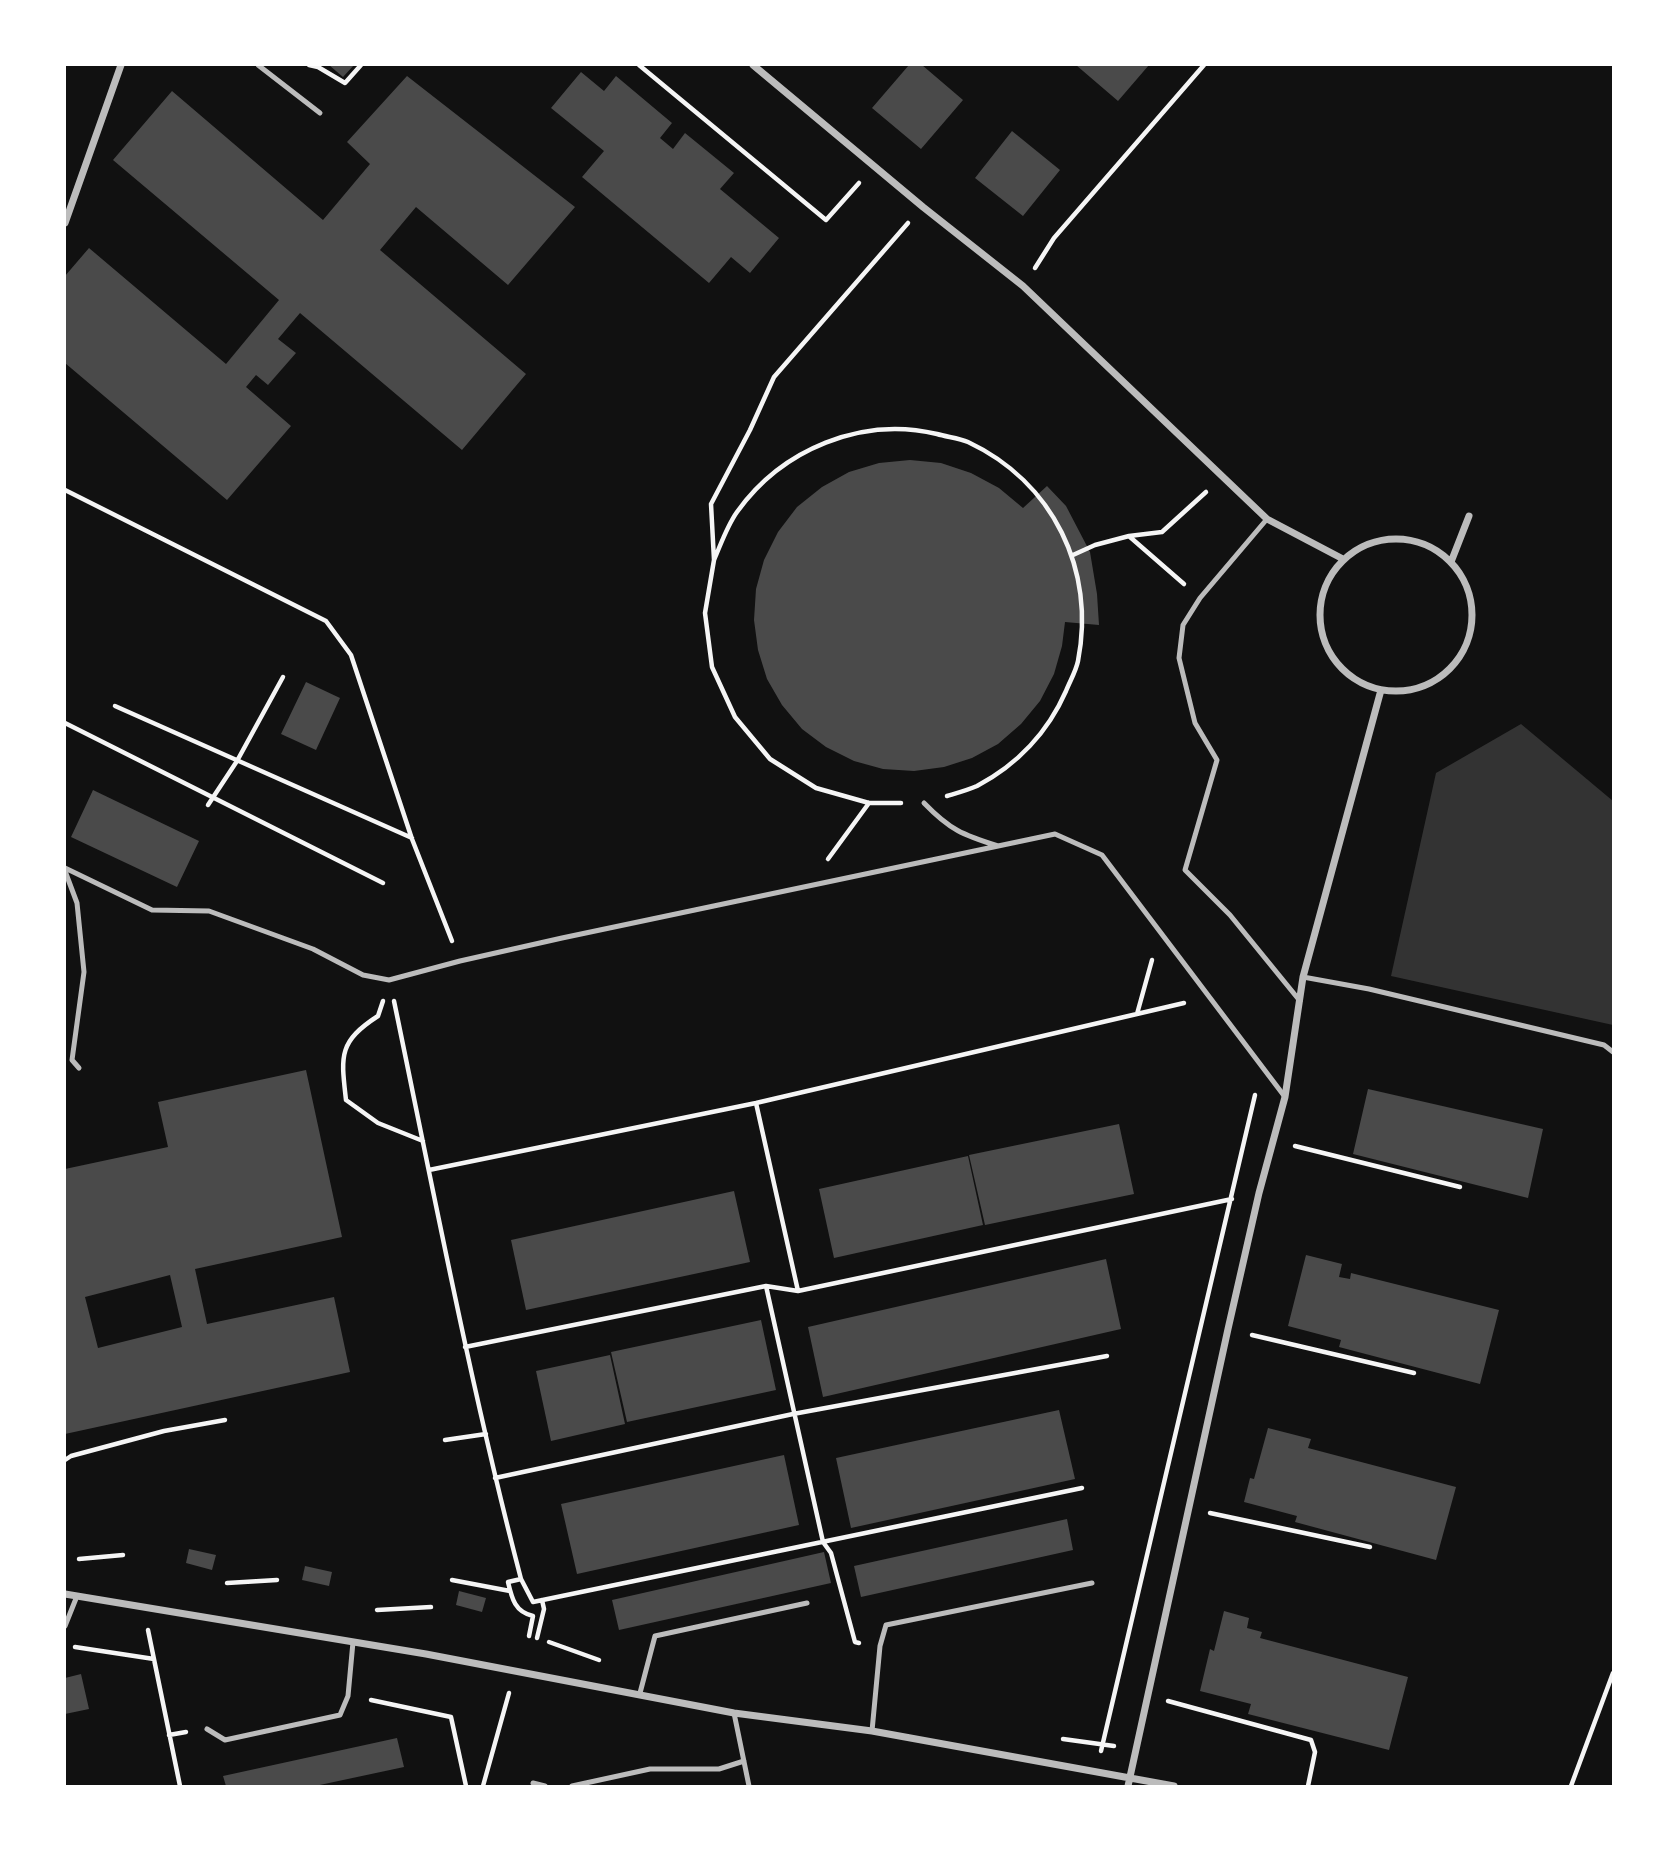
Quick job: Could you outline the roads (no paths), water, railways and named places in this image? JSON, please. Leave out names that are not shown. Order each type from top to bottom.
[{"type":"street","points":[[65,223],[121,65]]},
{"type":"street","points":[[753,65],[875,164],[923,207],[1023,286],[1267,519],[1343,559]]},
{"type":"street","points":[[1451,562],[1469,516]]},
{"type":"street","points":[[1386,540],[1409,540],[1432,548],[1451,562],[1464,581],[1471,604],[1471,627],[1464,649],[1450,668],[1430,683],[1406,690],[1381,690],[1359,682],[1340,667],[1327,647],[1320,624],[1321,601],[1329,578],[1343,559],[1363,547],[1386,540]]},
{"type":"street","points":[[1129,1782],[1228,1329],[1259,1193],[1285,1097],[1303,977],[1381,690]]},
{"type":"street","points":[[65,1594],[515,1670],[734,1713],[872,1731],[1096,1772],[1129,1782],[1174,1786]]},
{"type":"lane","points":[[258,65],[320,113]]},
{"type":"lane","points":[[1267,519],[1200,598],[1184,625],[1179,658],[1195,723],[1217,760],[1185,870],[1230,915],[1300,1002]]},
{"type":"lane","points":[[924,803],[943,824],[969,837],[1000,846]]},
{"type":"lane","points":[[65,870],[152,909],[208,911],[313,949],[363,975],[389,980],[460,961],[1055,834],[1101,855],[1285,1097]]},
{"type":"lane","points":[[65,870],[77,903],[84,972],[72,1059],[79,1068]]},
{"type":"lane","points":[[1303,977],[1369,989],[1604,1045],[1613,1052]]},
{"type":"lane","points":[[872,1731],[880,1646],[886,1625],[1092,1583]]},
{"type":"lane","points":[[65,1626],[77,1596]]},
{"type":"lane","points":[[640,1693],[655,1636],[807,1603]]},
{"type":"lane","points":[[207,1729],[225,1740],[340,1715],[348,1696],[353,1642]]},
{"type":"lane","points":[[734,1713],[749,1786]]},
{"type":"lane","points":[[572,1786],[650,1769],[719,1769],[744,1761]]},
{"type":"lane","points":[[533,1783],[545,1786]]}]
